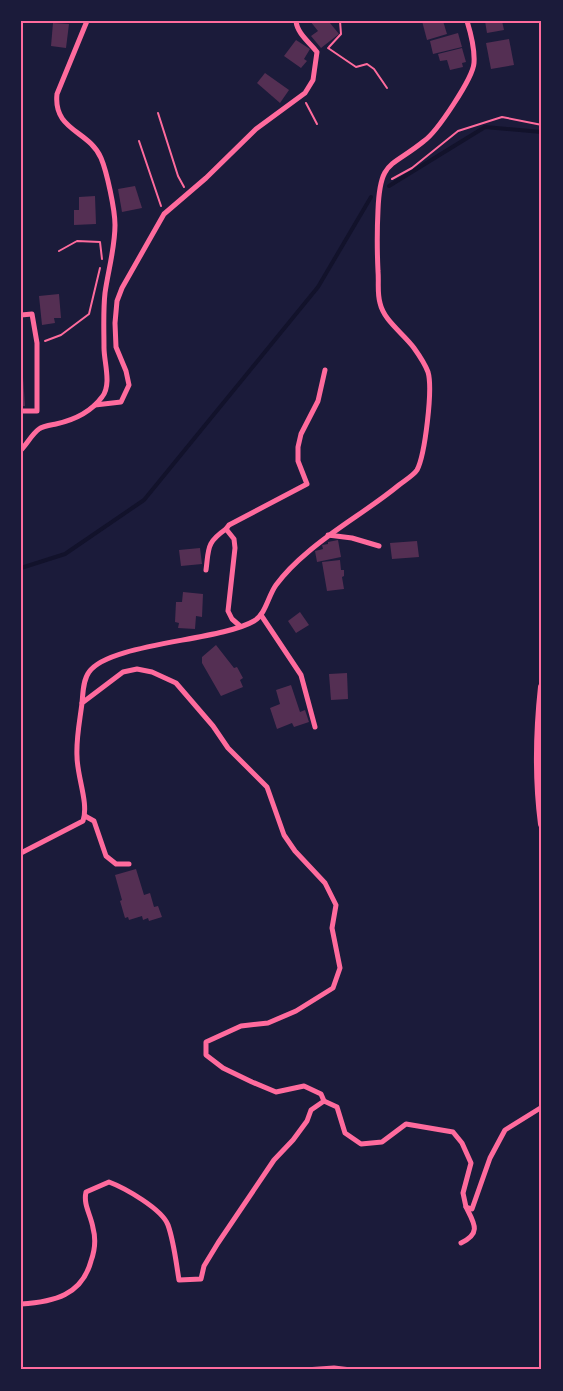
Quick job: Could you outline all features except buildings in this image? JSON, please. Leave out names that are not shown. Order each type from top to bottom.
[{"type":"highway","points":[[542,687],[537,742],[538,792],[542,824]]},
{"type":"street","points":[[95,405],[121,402],[129,385],[116,346],[117,301],[164,214],[256,129],[302,96],[313,80],[316,52],[296,26],[296,21]]},
{"type":"street","points":[[21,853],[67,831],[83,821],[85,816],[87,809],[78,775],[76,753],[84,685],[89,672],[96,664],[136,650],[255,621],[261,615],[274,587],[290,568],[328,535],[380,501],[417,470],[427,425],[430,390],[428,373],[413,346],[388,320],[380,306],[376,254],[379,186],[383,175],[392,163],[426,140],[468,80],[474,64],[473,44],[467,21]]},
{"type":"street","points":[[21,450],[40,428],[75,419],[95,405],[105,394],[107,379],[104,358],[105,295],[115,224],[100,158],[86,138],[70,128],[60,118],[56,106],[57,94],[86,22]]},
{"type":"street","points":[[21,315],[32,314],[37,343],[37,411],[21,411]]},
{"type":"street","points":[[206,570],[213,538],[229,525],[307,484],[298,461],[298,447],[301,434],[318,401],[325,370]]},
{"type":"street","points":[[226,529],[234,539],[235,548],[228,611],[232,619],[240,626]]},
{"type":"street","points":[[328,535],[352,538],[379,546]]},
{"type":"street","points":[[261,615],[301,675],[315,727]]},
{"type":"street","points":[[82,703],[123,672],[137,669],[176,683],[228,748],[267,787],[284,835],[295,851],[325,883],[336,905],[332,928],[340,968],[333,988],[325,994],[296,1011],[268,1023],[240,1026],[206,1042],[206,1055],[223,1068],[276,1092],[304,1086],[321,1094],[324,1101],[337,1107],[345,1133],[361,1144],[382,1142],[406,1124],[453,1132],[462,1143],[471,1163],[464,1193],[466,1207],[474,1222],[475,1230],[470,1239],[461,1243]]},
{"type":"street","points":[[85,816],[94,821],[106,856],[117,864],[129,864]]},
{"type":"street","points":[[21,1304],[41,1303],[68,1294],[87,1276],[95,1249],[93,1227],[84,1200],[86,1192],[109,1182],[127,1189],[167,1223],[179,1280],[201,1280],[204,1266],[218,1242],[274,1160],[293,1140],[307,1121],[311,1110],[324,1101]]},
{"type":"street","points":[[466,1207],[472,1209],[490,1158],[505,1130],[542,1107]]},
{"type":"street","points":[[305,1370],[334,1368],[351,1370]]},
{"type":"path","points":[[317,57],[341,34],[340,21]]},
{"type":"path","points":[[328,48],[356,67],[367,64],[374,69],[387,88]]},
{"type":"path","points":[[302,96],[318,124]]},
{"type":"path","points":[[158,113],[178,176],[188,194]]},
{"type":"path","points":[[379,186],[412,168],[458,130],[501,117],[542,125]]},
{"type":"path","points":[[139,141],[164,214]]},
{"type":"path","points":[[37,343],[61,336],[89,314],[102,261],[100,242],[77,241],[59,251]]},
{"type":"waterway","points":[[389,186],[485,127],[542,132]]},
{"type":"waterway","points":[[21,568],[65,554],[144,500],[318,287],[371,197]]}]
